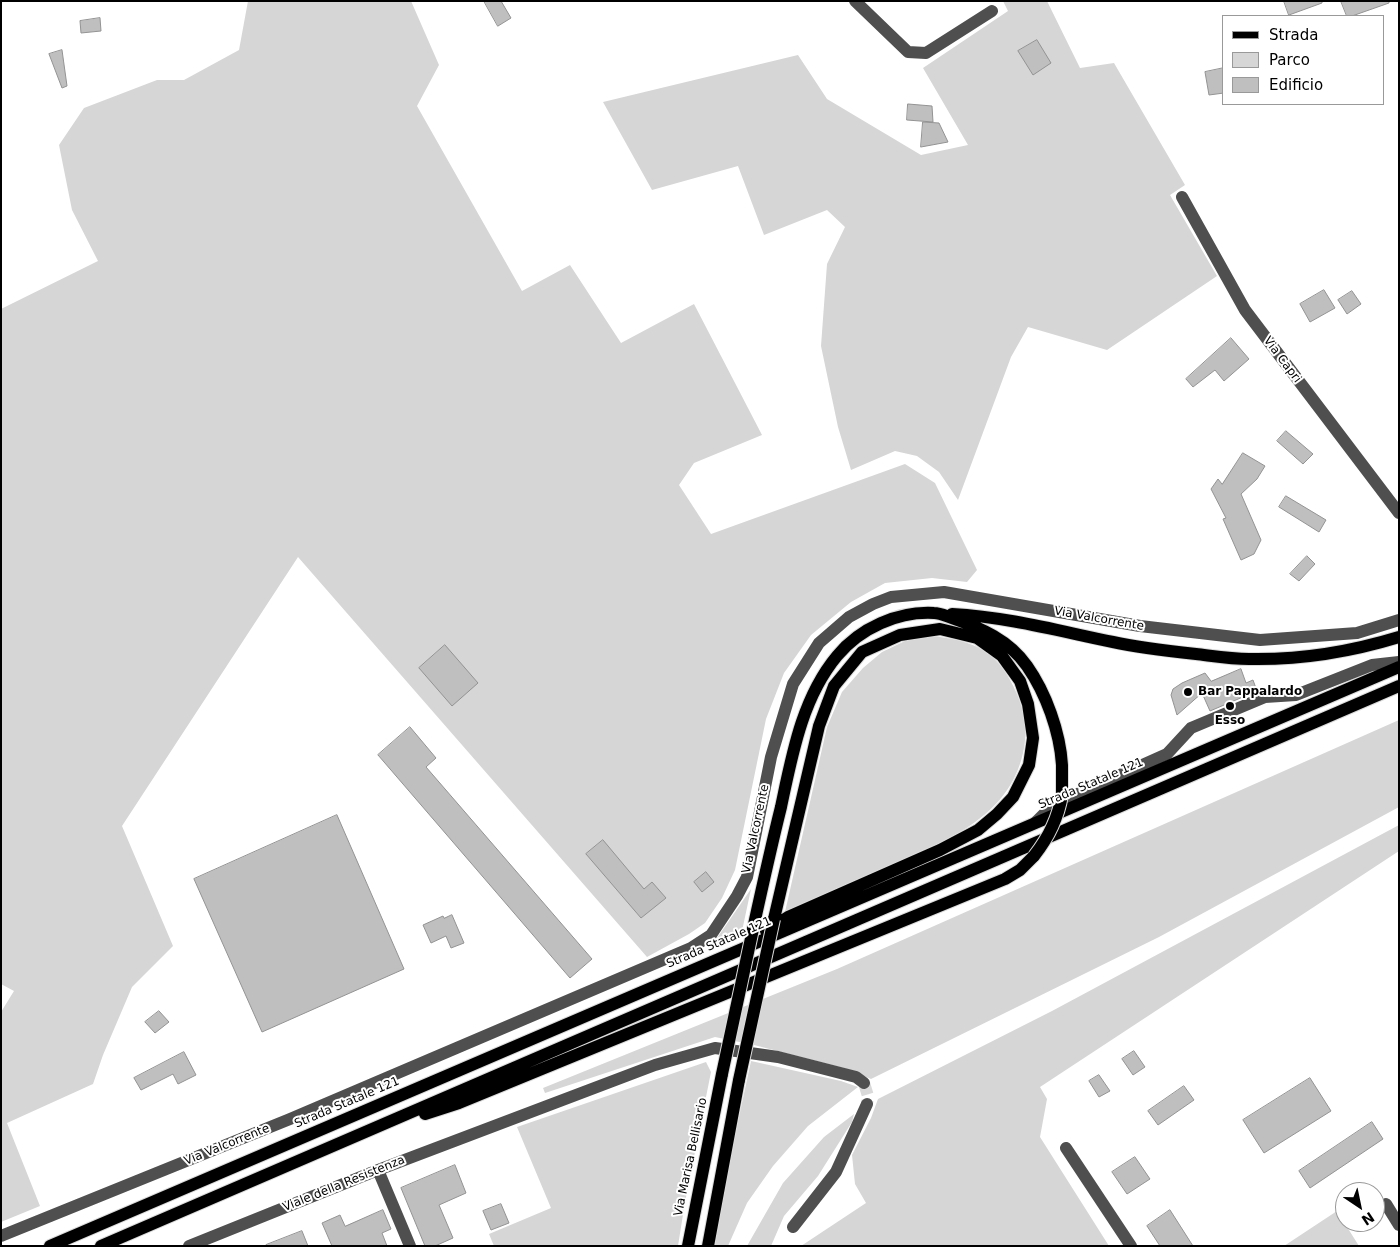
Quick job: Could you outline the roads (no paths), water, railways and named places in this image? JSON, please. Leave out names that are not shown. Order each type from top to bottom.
[{"type":"main road","points":[[935,612],[989,616],[1062,630],[1115,643],[1173,652],[1247,659],[1284,659],[1330,654],[1399,637]]},
{"type":"main road","points":[[356,1136],[459,1103],[546,1066],[836,950],[1005,879],[1020,870],[1045,843],[1059,812],[1062,795],[1062,764],[1056,734],[1040,690],[1026,665],[1010,648],[981,628],[935,612]]},
{"type":"main road","name":"Via Marisa Bellisario","points":[[688,1246],[689,1232],[753,929],[791,763],[807,704],[820,680],[837,656],[866,630],[901,617],[935,612]]},
{"type":"main road","points":[[708,1246],[739,1080],[774,919],[819,726],[834,686],[862,652],[900,635],[940,629],[977,638],[1002,656],[1020,681],[1028,704],[1033,738],[1029,765],[1021,784],[1008,802],[978,830],[940,850],[788,917],[738,950]]},
{"type":"main road","name":"Strada Statale 121","points":[[50,1246],[1399,667]]},
{"type":"main road","points":[[101,1246],[1399,686]]},
{"type":"street","points":[[855,1],[908,52],[926,53],[992,11]]},
{"type":"street","name":"Via Capri","points":[[1182,197],[1245,310],[1399,513]]},
{"type":"street","name":"Via Valcorrente","points":[[1,1236],[290,1119],[691,948],[710,935],[737,896],[747,877],[771,757],[793,684],[819,643],[849,617],[873,604],[891,597],[944,592],[1140,626],[1260,640],[1358,633],[1399,620]]},
{"type":"street","points":[[1036,822],[1053,805],[1167,754],[1191,728],[1265,697],[1296,695],[1372,665],[1399,662]]},
{"type":"street","name":"Viale della Resistenza","points":[[196,1244],[378,1170],[656,1065],[714,1048],[778,1056],[856,1077],[864,1083]]},
{"type":"street","points":[[792,1227],[836,1172],[867,1104]]},
{"type":"street","points":[[1066,1148],[1130,1246]]},
{"type":"street","points":[[378,1170],[410,1246]]},
{"type":"street","points":[[1386,1204],[1399,1225]]},
{"type":"tunnel","points":[[864,1083],[868,1096],[867,1104]]},
{"type":"place","name":"Bar Pappalardo","points":[[1188,692]]},
{"type":"place","name":"Esso","points":[[1230,706]]}]
